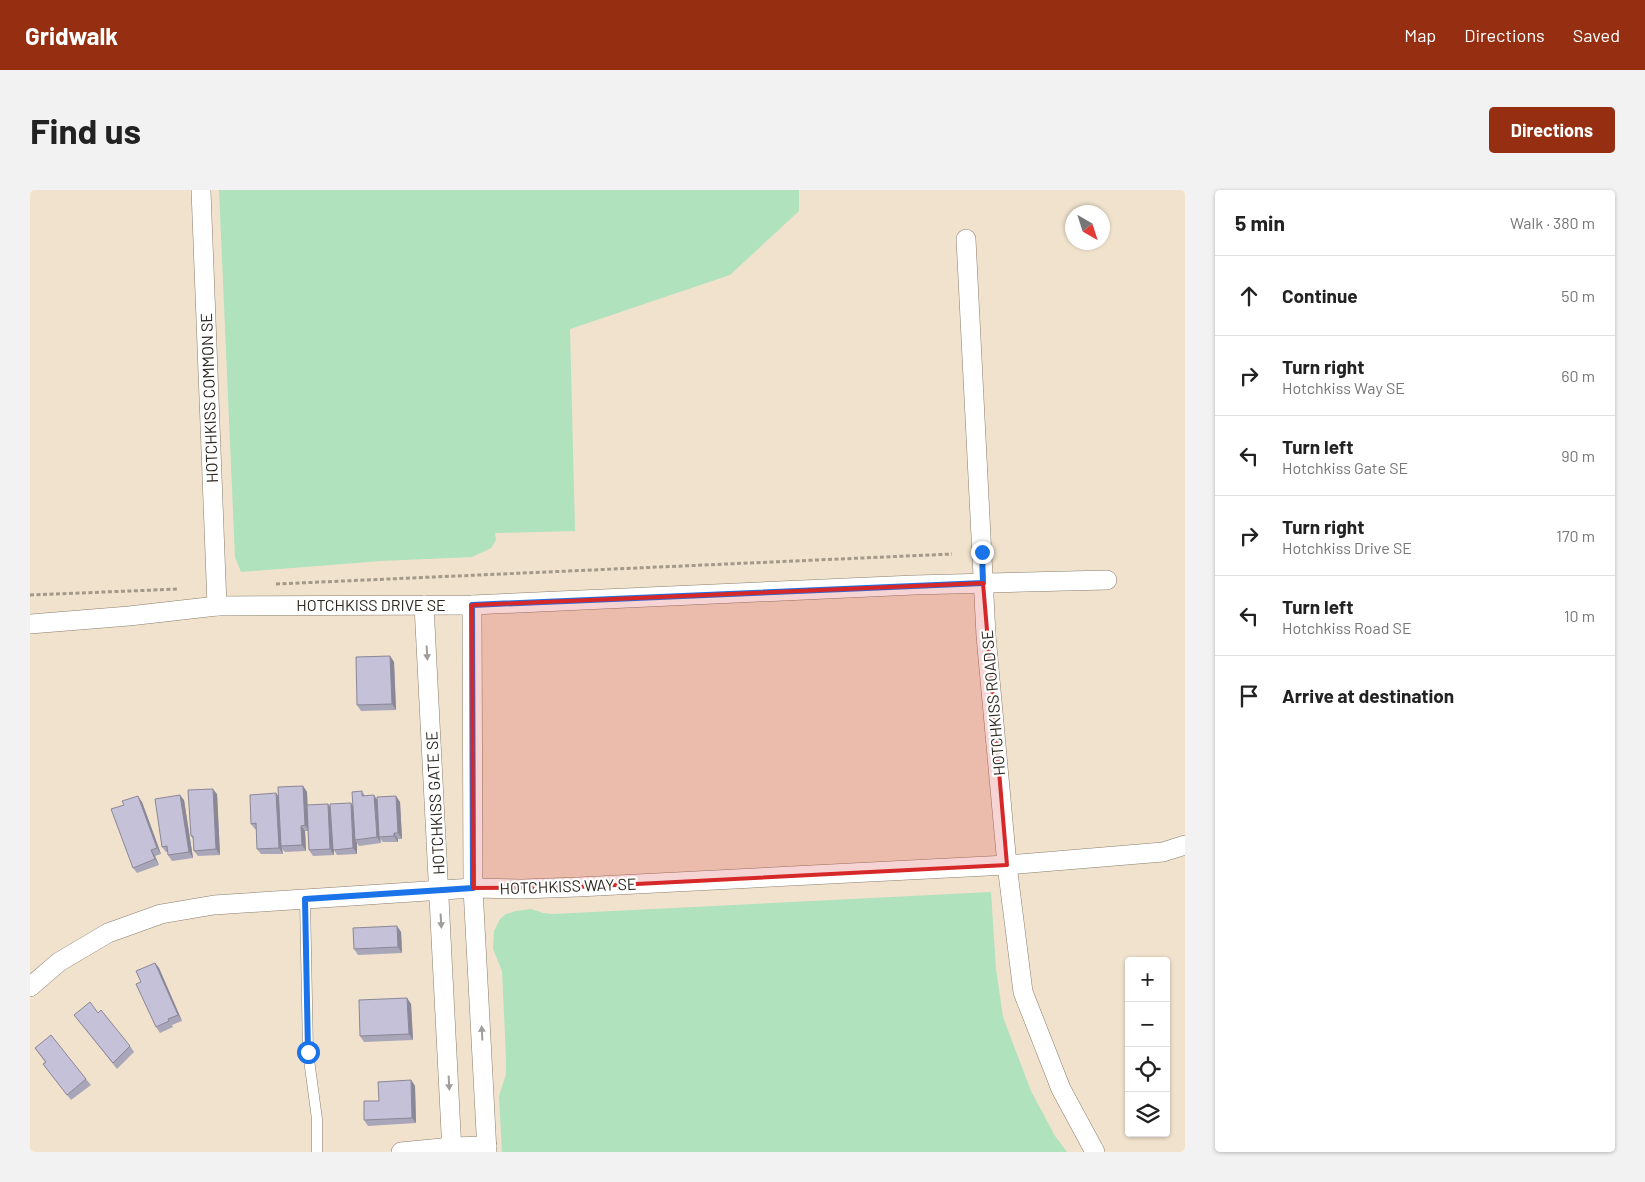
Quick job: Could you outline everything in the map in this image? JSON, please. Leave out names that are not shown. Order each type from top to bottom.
[{"type":"street","name":"HOTCHKISS COMMON SE","points":[[201,190],[217,606]]},
{"type":"street","name":"HOTCHKISS ROAD SE","points":[[966,238],[983,583],[1007,866],[1023,992],[1060,1089],[1094,1152]]},
{"type":"street","name":"HOTCHKISS DRIVE SE","points":[[30,624],[129,616],[217,606],[472,605],[983,583],[1107,580]]},
{"type":"street","name":"HOTCHKISS GATE SE","points":[[424,605],[452,1150]]},
{"type":"street","points":[[401,1152],[487,1149],[473,888],[472,605]]},
{"type":"street","name":"HOTCHKISS WAY SE","points":[[30,987],[59,962],[108,934],[161,914],[214,905],[473,888],[578,887],[1007,866],[1163,852],[1185,844]]},
{"type":"lane","points":[[305,899],[308,1052],[317,1119],[317,1152]]},
{"type":"path","points":[[274,584],[952,554]]},
{"type":"path","points":[[30,595],[180,589]]},
{"type":"highlighted area","points":[[983,583],[1007,865],[578,887],[473,888],[472,605]]},
{"type":"green space","points":[[219,190],[799,190],[799,211],[730,275],[570,329],[575,531],[495,533],[496,540],[491,548],[472,557],[381,561],[241,572],[235,557]]},
{"type":"green space","points":[[991,892],[996,969],[1003,1017],[1031,1091],[1055,1136],[1067,1152],[502,1152],[499,1096],[506,1074],[506,1057],[502,971],[493,949],[494,931],[500,919],[506,914],[531,909],[553,914]]},
{"type":"building","points":[[390,656],[392,704],[357,705],[356,657]]},
{"type":"building","points":[[303,786],[305,825],[301,826],[302,845],[281,846],[278,787]]},
{"type":"building","points":[[213,789],[216,849],[194,851],[193,836],[191,836],[188,790]]},
{"type":"building","points":[[362,791],[362,796],[374,795],[377,837],[355,840],[352,792]]},
{"type":"building","points":[[276,793],[279,848],[257,849],[256,823],[251,824],[250,795]]},
{"type":"building","points":[[180,795],[189,852],[168,855],[167,846],[162,847],[155,799]]},
{"type":"building","points":[[138,796],[157,848],[151,850],[155,859],[133,868],[111,809],[124,805],[122,801]]},
{"type":"building","points":[[396,796],[398,833],[394,833],[394,836],[379,837],[377,797]]},
{"type":"building","points":[[351,803],[353,848],[333,850],[330,804]]},
{"type":"building","points":[[328,804],[330,849],[309,850],[307,805]]},
{"type":"building","points":[[397,926],[398,947],[354,949],[353,928]]},
{"type":"building","points":[[155,963],[178,1015],[156,1027],[136,984],[141,982],[136,971]]},
{"type":"building","points":[[407,998],[409,1034],[360,1036],[359,1000]]},
{"type":"building","points":[[90,1002],[98,1013],[101,1010],[130,1046],[113,1063],[74,1015]]},
{"type":"building","points":[[51,1035],[86,1079],[67,1095],[43,1064],[46,1062],[35,1048]]},
{"type":"building","points":[[411,1080],[412,1118],[364,1120],[364,1101],[379,1101],[378,1082]]},
{"type":"route","points":[[308,1052],[305,899],[473,888],[472,605],[947,583],[983,583],[982,552]]}]
